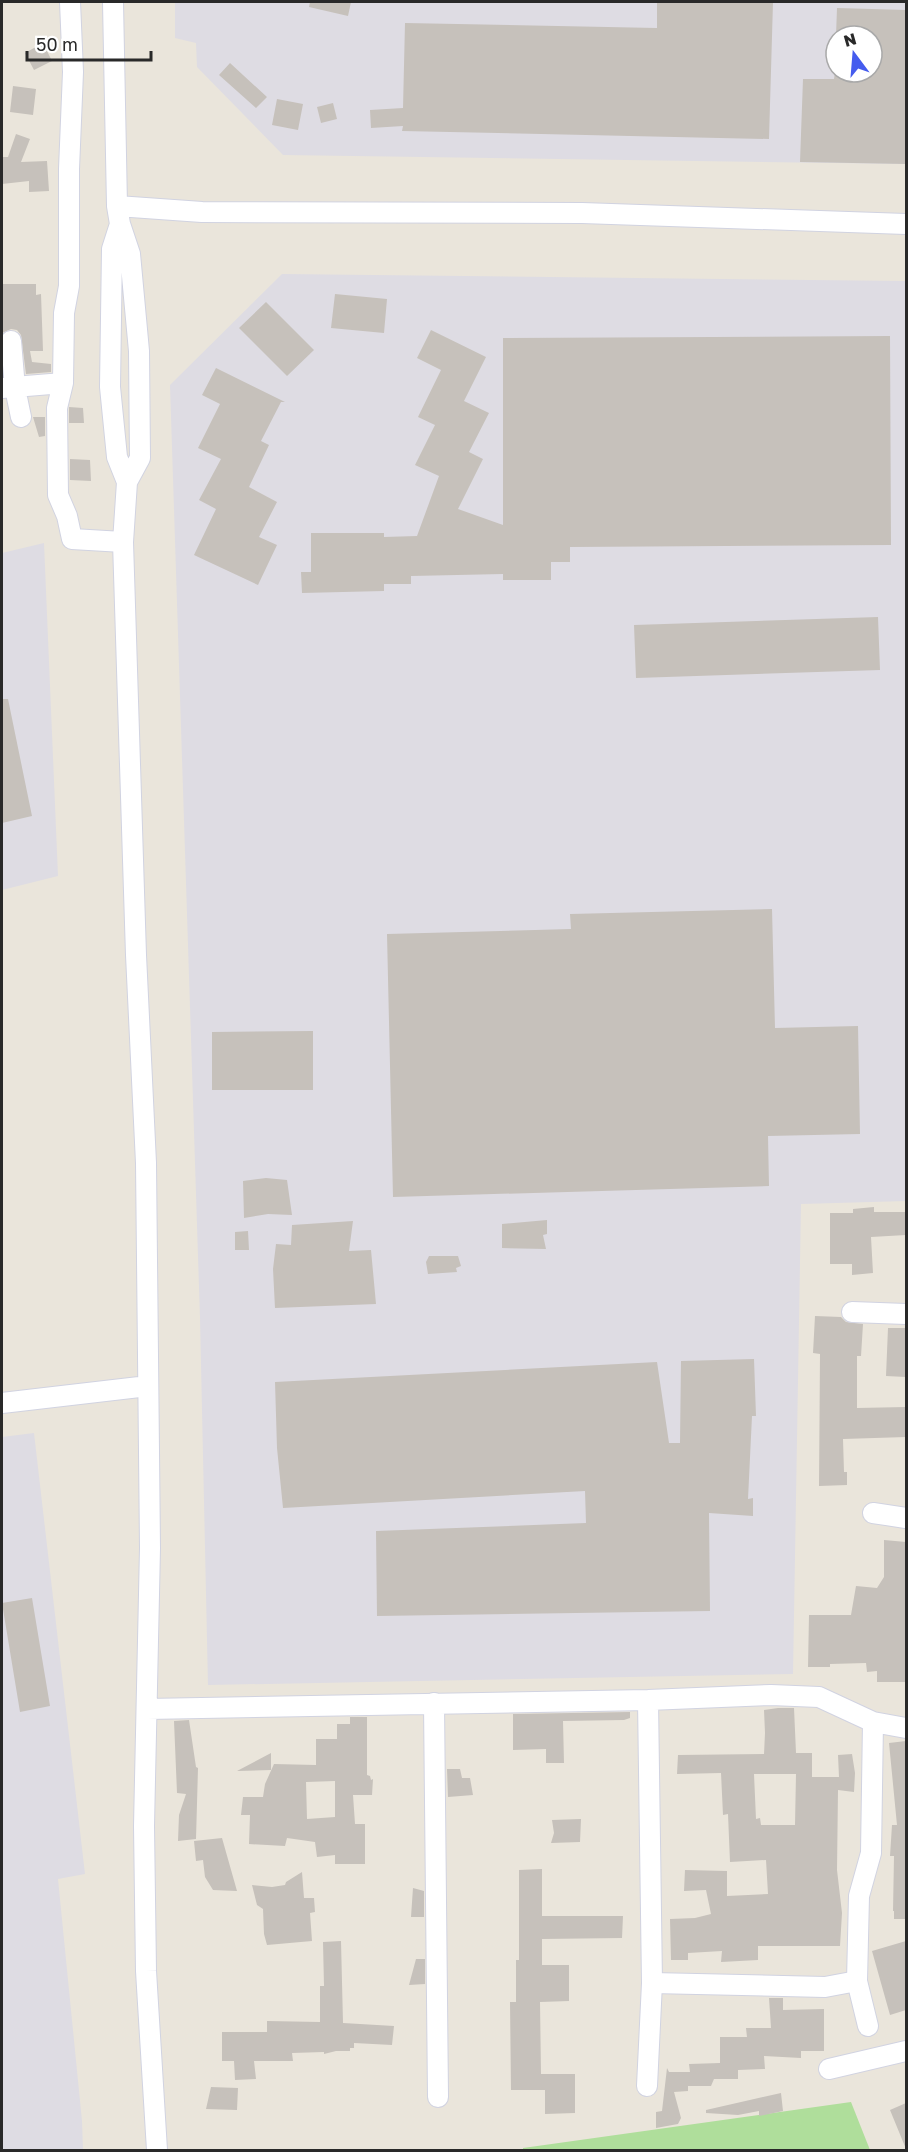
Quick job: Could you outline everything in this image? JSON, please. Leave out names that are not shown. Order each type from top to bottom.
[{"type":"street","points":[[70,2],[72,72],[69,286],[64,313],[63,383],[57,408],[58,495],[67,516],[72,539],[123,542]]},
{"type":"street","points":[[113,2],[119,215],[130,254],[139,351],[140,458],[127,482],[123,542],[136,955],[146,1163],[150,1548],[144,1826],[146,1971],[157,2151]]},
{"type":"street","points":[[119,215],[202,212],[582,213],[906,224]]},
{"type":"street","points":[[119,215],[111,249],[110,387],[117,458],[127,482]]},
{"type":"street","points":[[11,340],[8,388],[21,417]]},
{"type":"street","points":[[8,388],[63,383]]},
{"type":"street","points":[[852,1312],[906,1314]]},
{"type":"street","points":[[2,1403],[148,1386]]},
{"type":"street","points":[[873,1513],[906,1518]]},
{"type":"street","points":[[147,1709],[648,1700],[771,1695],[819,1697],[873,1722],[906,1728]]},
{"type":"street","points":[[647,2086],[652,1983],[648,1700]]},
{"type":"street","points":[[434,1703],[438,2097]]},
{"type":"street","points":[[867,2026],[857,1981],[859,1896],[871,1853],[873,1722]]},
{"type":"street","points":[[652,1983],[825,1987],[857,1981]]},
{"type":"street","points":[[829,2069],[906,2051]]},
{"type":"shaded area","points":[[175,2],[906,2],[906,164],[283,155],[197,67],[196,43],[175,38]]},
{"type":"shaded area","points":[[282,274],[906,281],[906,1201],[801,1204],[793,1674],[208,1685],[200,1318],[170,385]]},
{"type":"shaded area","points":[[44,543],[58,876],[2,890],[2,553]]},
{"type":"shaded area","points":[[34,1433],[85,1874],[58,1879],[83,2150],[2,2150],[2,1437]]},
{"type":"green space","points":[[851,2102],[870,2150],[523,2150],[523,2148]]},
{"type":"building","points":[[310,2],[351,2],[348,16],[309,7]]},
{"type":"building","points":[[657,2],[773,2],[769,139],[402,131],[403,126],[371,128],[370,110],[403,108],[405,23],[657,28]]},
{"type":"building","points":[[837,8],[906,10],[906,164],[800,162],[803,79],[824,79],[824,84],[884,84],[884,24],[836,24]]},
{"type":"building","points":[[43,43],[52,61],[34,70],[25,53]]},
{"type":"building","points":[[230,63],[267,97],[256,108],[219,75]]},
{"type":"building","points":[[13,86],[36,89],[33,115],[10,112]]},
{"type":"building","points":[[277,99],[303,104],[298,130],[272,125]]},
{"type":"building","points":[[333,103],[337,119],[321,123],[317,107]]},
{"type":"building","points":[[16,134],[30,139],[21,162],[47,161],[49,191],[29,192],[29,181],[2,184],[2,157],[8,157]]},
{"type":"building","points":[[2,284],[36,284],[36,295],[41,294],[43,351],[30,351],[32,362],[51,364],[51,372],[26,374],[21,335],[17,330],[11,329],[2,333]]},
{"type":"building","points":[[335,294],[387,299],[384,333],[331,328]]},
{"type":"building","points":[[266,302],[314,350],[287,376],[239,328]]},
{"type":"building","points":[[431,330],[486,357],[464,401],[489,413],[469,452],[483,459],[458,509],[503,525],[503,338],[890,336],[891,545],[570,547],[570,562],[551,562],[551,580],[503,580],[503,574],[411,576],[411,584],[384,584],[384,591],[302,593],[301,572],[311,572],[311,533],[384,533],[384,537],[417,536],[439,476],[415,465],[435,425],[418,417],[441,370],[417,358]]},
{"type":"building","points":[[216,368],[285,402],[281,402],[261,441],[269,445],[249,487],[277,502],[259,537],[277,545],[258,585],[194,555],[216,509],[199,500],[221,459],[198,448],[220,404],[202,395]]},
{"type":"building","points":[[69,407],[83,408],[84,423],[69,423]]},
{"type":"building","points":[[33,417],[45,417],[45,436],[39,437]]},
{"type":"building","points":[[70,459],[90,460],[91,481],[70,480]]},
{"type":"building","points":[[878,617],[880,670],[636,678],[634,625]]},
{"type":"building","points":[[2,699],[8,699],[32,816],[2,823]]},
{"type":"building","points":[[772,909],[775,1028],[858,1026],[860,1134],[768,1136],[769,1186],[393,1197],[387,934],[571,929],[570,914]]},
{"type":"building","points":[[313,1031],[313,1090],[212,1090],[212,1032]]},
{"type":"building","points":[[266,1178],[287,1180],[292,1215],[268,1214],[244,1218],[243,1181]]},
{"type":"building","points":[[874,1207],[874,1212],[906,1212],[906,1235],[871,1237],[873,1273],[852,1275],[852,1264],[830,1264],[830,1213],[853,1213],[853,1209]]},
{"type":"building","points":[[547,1220],[547,1234],[543,1235],[546,1249],[502,1248],[502,1224]]},
{"type":"building","points":[[353,1221],[349,1251],[371,1250],[376,1304],[275,1308],[273,1269],[276,1244],[291,1245],[292,1225]]},
{"type":"building","points":[[248,1231],[249,1250],[235,1250],[235,1232]]},
{"type":"building","points":[[429,1256],[458,1256],[461,1266],[456,1268],[457,1272],[428,1274],[426,1262]]},
{"type":"building","points":[[815,1316],[841,1317],[846,1322],[863,1324],[861,1356],[857,1356],[857,1408],[906,1407],[906,1437],[843,1439],[844,1472],[847,1472],[847,1485],[819,1486],[820,1354],[813,1353]]},
{"type":"building","points":[[888,1328],[906,1328],[906,1377],[886,1376]]},
{"type":"building","points":[[754,1359],[756,1416],[752,1416],[748,1499],[753,1498],[753,1516],[709,1513],[710,1611],[377,1616],[376,1531],[586,1523],[585,1491],[283,1508],[277,1448],[275,1382],[657,1362],[669,1443],[680,1443],[681,1361]]},
{"type":"building","points":[[884,1540],[906,1542],[906,1682],[877,1682],[877,1671],[867,1672],[866,1663],[808,1667],[809,1615],[851,1615],[856,1586],[877,1588],[884,1577]]},
{"type":"building","points":[[32,1598],[50,1706],[20,1712],[2,1603]]},
{"type":"building","points":[[794,1708],[796,1753],[812,1753],[812,1777],[839,1777],[838,1755],[852,1754],[855,1773],[854,1792],[838,1790],[837,1870],[842,1913],[840,1946],[758,1946],[758,1960],[721,1962],[722,1951],[688,1953],[688,1960],[671,1960],[670,1919],[695,1918],[711,1914],[706,1890],[684,1891],[685,1870],[727,1871],[727,1896],[768,1894],[766,1860],[730,1862],[728,1814],[723,1815],[721,1773],[677,1774],[678,1755],[764,1754],[764,1710]],"holes":[[[754,1774],[796,1774],[795,1825],[761,1825],[760,1818],[756,1819]]]},
{"type":"building","points":[[630,1712],[630,1718],[624,1720],[563,1721],[564,1763],[546,1763],[546,1749],[513,1750],[513,1714]]},
{"type":"building","points":[[350,1717],[367,1717],[367,1775],[371,1780],[373,1779],[372,1795],[353,1795],[355,1824],[365,1824],[365,1864],[335,1864],[335,1855],[317,1857],[315,1842],[287,1838],[285,1846],[249,1844],[250,1815],[241,1815],[243,1797],[263,1797],[265,1784],[274,1764],[316,1765],[316,1739],[337,1739],[337,1724],[350,1724]],"holes":[[[335,1781],[335,1817],[307,1819],[306,1782]]]},
{"type":"building","points":[[189,1720],[198,1768],[196,1839],[178,1841],[179,1815],[186,1794],[177,1793],[174,1721]]},
{"type":"building","points":[[906,1741],[906,1919],[894,1919],[894,1856],[890,1856],[892,1825],[897,1825],[889,1743]]},
{"type":"building","points":[[271,1753],[271,1770],[237,1771]]},
{"type":"building","points":[[447,1769],[460,1769],[462,1778],[470,1778],[473,1795],[448,1797]]},
{"type":"building","points":[[581,1819],[580,1842],[551,1843],[554,1833],[552,1820]]},
{"type":"building","points":[[222,1838],[237,1891],[213,1890],[205,1877],[203,1860],[196,1861],[194,1841]]},
{"type":"building","points":[[542,1869],[542,1916],[623,1916],[622,1938],[542,1939],[542,1965],[569,1965],[569,2001],[540,2002],[541,2074],[575,2074],[575,2113],[545,2114],[545,2090],[511,2090],[510,2002],[516,2002],[516,1960],[519,1960],[519,1870]]},
{"type":"building","points":[[302,1872],[304,1898],[314,1898],[315,1912],[310,1913],[312,1941],[267,1945],[263,1909],[257,1905],[252,1885],[272,1887],[285,1885]]},
{"type":"building","points":[[413,1888],[424,1891],[424,1917],[411,1917]]},
{"type":"building","points":[[341,1941],[343,2023],[394,2026],[392,2045],[354,2043],[354,2048],[350,2048],[350,2051],[324,2054],[324,2052],[292,2053],[293,2061],[254,2061],[256,2079],[235,2080],[234,2061],[222,2061],[222,2032],[267,2032],[267,2021],[320,2022],[320,1986],[324,1986],[323,1942]]},
{"type":"building","points":[[906,1941],[906,2010],[890,2015],[872,1951]]},
{"type":"building","points":[[416,1959],[425,1959],[425,1984],[409,1985]]},
{"type":"building","points":[[769,1998],[783,1998],[783,2010],[824,2009],[824,2051],[801,2051],[801,2058],[764,2056],[765,2069],[738,2070],[738,2079],[714,2079],[711,2086],[688,2086],[688,2091],[674,2092],[681,2118],[678,2124],[656,2128],[656,2112],[662,2111],[667,2068],[669,2072],[690,2072],[689,2064],[720,2063],[720,2037],[747,2037],[746,2028],[771,2028]]},
{"type":"building","points":[[211,2087],[238,2088],[237,2110],[206,2109]]},
{"type":"building","points":[[781,2093],[783,2111],[759,2116],[759,2111],[738,2115],[706,2113],[706,2110]]},
{"type":"building","points":[[906,2103],[906,2149],[890,2110]]}]
